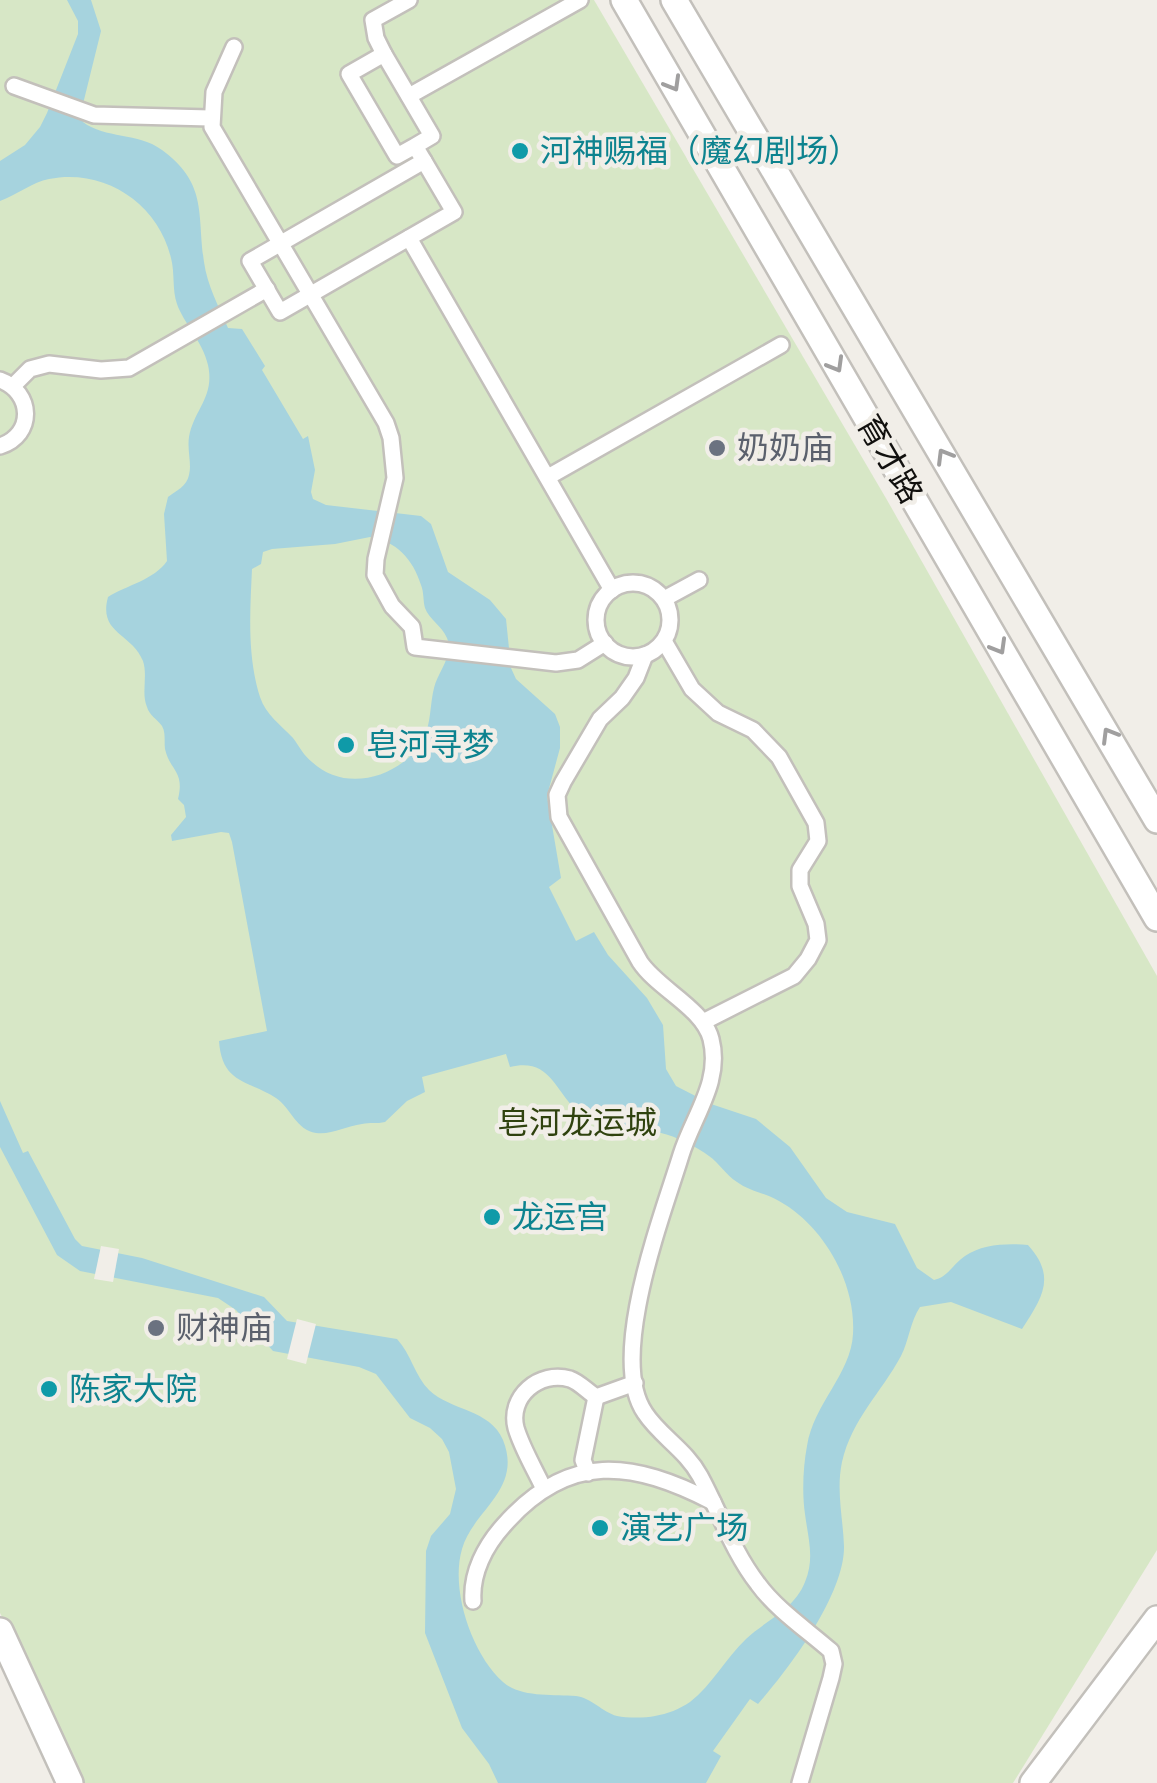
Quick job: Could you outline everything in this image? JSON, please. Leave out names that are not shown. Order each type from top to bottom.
[{"type":"street","points":[[410,0],[373,20],[384,54],[432,136],[419,153],[250,262],[280,312],[454,212],[419,153]]},
{"type":"street","points":[[409,96],[580,0]]},
{"type":"street","name":"育才路","points":[[624,0],[1157,918]]},
{"type":"street","name":"育才路","points":[[674,0],[1157,820]]},
{"type":"street","points":[[234,47],[214,92],[210,118],[218,140],[386,423],[395,478],[375,575],[392,606],[412,626],[416,647],[556,663],[578,660],[606,643]]},
{"type":"street","points":[[384,54],[349,74],[397,156],[419,153]]},
{"type":"street","points":[[14,86],[94,115],[210,118]]},
{"type":"street","points":[[409,238],[612,590]]},
{"type":"street","points":[[0,446],[17,436],[27,416],[26,404],[7,383],[30,369],[49,364],[101,370],[129,368],[266,289]]},
{"type":"street","points":[[548,478],[781,344]]},
{"type":"street","points":[[664,600],[699,580]]},
{"type":"street","points":[[644,655],[620,654],[606,643],[597,627],[600,602],[612,590],[630,583],[653,588],[664,600],[670,618],[664,641],[644,655],[636,678],[585,740],[563,782],[557,806],[640,962],[652,979],[682,1000],[703,1022],[713,1054],[711,1084],[683,1149],[638,1294],[632,1367],[637,1397],[646,1415],[698,1472],[759,1586],[830,1651],[834,1664],[800,1783]]},
{"type":"street","points":[[664,641],[692,689],[718,714],[753,730],[779,757],[816,823],[818,841],[800,870],[800,886],[816,924],[818,940],[808,959],[794,976],[703,1022]]},
{"type":"street","points":[[543,1487],[516,1427],[514,1409],[521,1394],[542,1380],[558,1377],[574,1380],[596,1397]]},
{"type":"street","points":[[596,1397],[635,1383]]},
{"type":"street","points":[[588,1473],[583,1460],[596,1397]]},
{"type":"street","points":[[473,1601],[472,1585],[481,1557],[498,1532],[523,1503],[560,1479],[616,1470],[646,1474],[714,1502]]},
{"type":"street","points":[[1033,1783],[1157,1619]]},
{"type":"street","points":[[0,1631],[70,1783]]},
{"type":"green space","name":"皂河龙运城","points":[[0,0],[594,0],[887,500],[1157,976],[1157,1550],[1013,1783],[84,1783],[0,1613]]},
{"type":"water","points":[[67,0],[91,0],[101,31],[81,112],[83,122],[101,131],[153,144],[187,175],[198,201],[204,262],[214,296],[228,328],[242,329],[303,439],[308,436],[315,470],[313,499],[326,505],[421,516],[431,524],[448,572],[490,600],[506,619],[511,668],[516,679],[555,714],[560,727],[560,748],[547,796],[561,878],[549,887],[576,941],[594,932],[608,955],[647,998],[663,1025],[666,1069],[676,1086],[711,1104],[756,1119],[790,1147],[826,1198],[847,1212],[895,1224],[917,1268],[934,1280],[972,1252],[995,1245],[1028,1245],[1042,1267],[1040,1297],[1022,1329],[951,1302],[920,1307],[901,1356],[860,1419],[842,1462],[844,1546],[835,1586],[813,1630],[785,1671],[758,1704],[750,1699],[713,1751],[721,1756],[706,1783],[498,1783],[462,1728],[425,1633],[426,1551],[431,1536],[450,1514],[456,1489],[449,1452],[442,1439],[410,1418],[376,1374],[359,1367],[273,1351],[236,1310],[218,1298],[80,1271],[57,1255],[0,1147],[0,1101],[23,1153],[28,1151],[82,1246],[142,1258],[264,1297],[287,1321],[397,1339],[429,1390],[480,1416],[497,1430],[507,1457],[507,1473],[468,1535],[459,1565],[459,1583],[473,1638],[492,1670],[510,1687],[528,1693],[582,1697],[617,1716],[669,1713],[698,1695],[746,1639],[800,1592],[810,1556],[803,1497],[807,1446],[817,1416],[846,1362],[853,1334],[853,1315],[843,1276],[810,1225],[779,1201],[737,1182],[709,1156],[686,1142],[661,1133],[623,1129],[585,1116],[542,1070],[523,1065],[510,1067],[506,1054],[422,1077],[425,1092],[407,1101],[385,1122],[322,1133],[303,1128],[276,1098],[238,1079],[225,1066],[219,1041],[267,1031],[232,842],[229,833],[221,832],[172,841],[171,835],[186,817],[184,805],[178,799],[178,777],[167,756],[163,729],[145,702],[143,661],[112,626],[106,609],[108,597],[148,578],[167,561],[164,514],[168,497],[188,479],[189,437],[209,386],[208,365],[177,304],[164,238],[154,221],[126,194],[89,179],[70,177],[43,181],[0,201],[0,161],[25,145],[40,127],[78,34],[78,21]],"holes":[[[379,539],[395,547],[413,567],[425,608],[449,645],[434,688],[423,740],[401,764],[387,772],[356,779],[326,772],[309,760],[263,703],[251,650],[252,569],[261,564],[263,552],[272,549]]]},
{"type":"pier","points":[[101,1246],[119,1249],[113,1282],[94,1279]]},
{"type":"pier","points":[[297,1319],[316,1324],[306,1364],[287,1359]]},
{"type":"place","name":"河神赐福（魔幻剧场）","points":[[520,151]]},
{"type":"place","name":"奶奶庙","points":[[717,448]]},
{"type":"place","name":"皂河寻梦","points":[[346,745]]},
{"type":"place","name":"龙运宫","points":[[492,1217]]},
{"type":"place","name":"财神庙","points":[[156,1328]]},
{"type":"place","name":"陈家大院","points":[[49,1389]]},
{"type":"place","name":"演艺广场","points":[[600,1528]]}]
